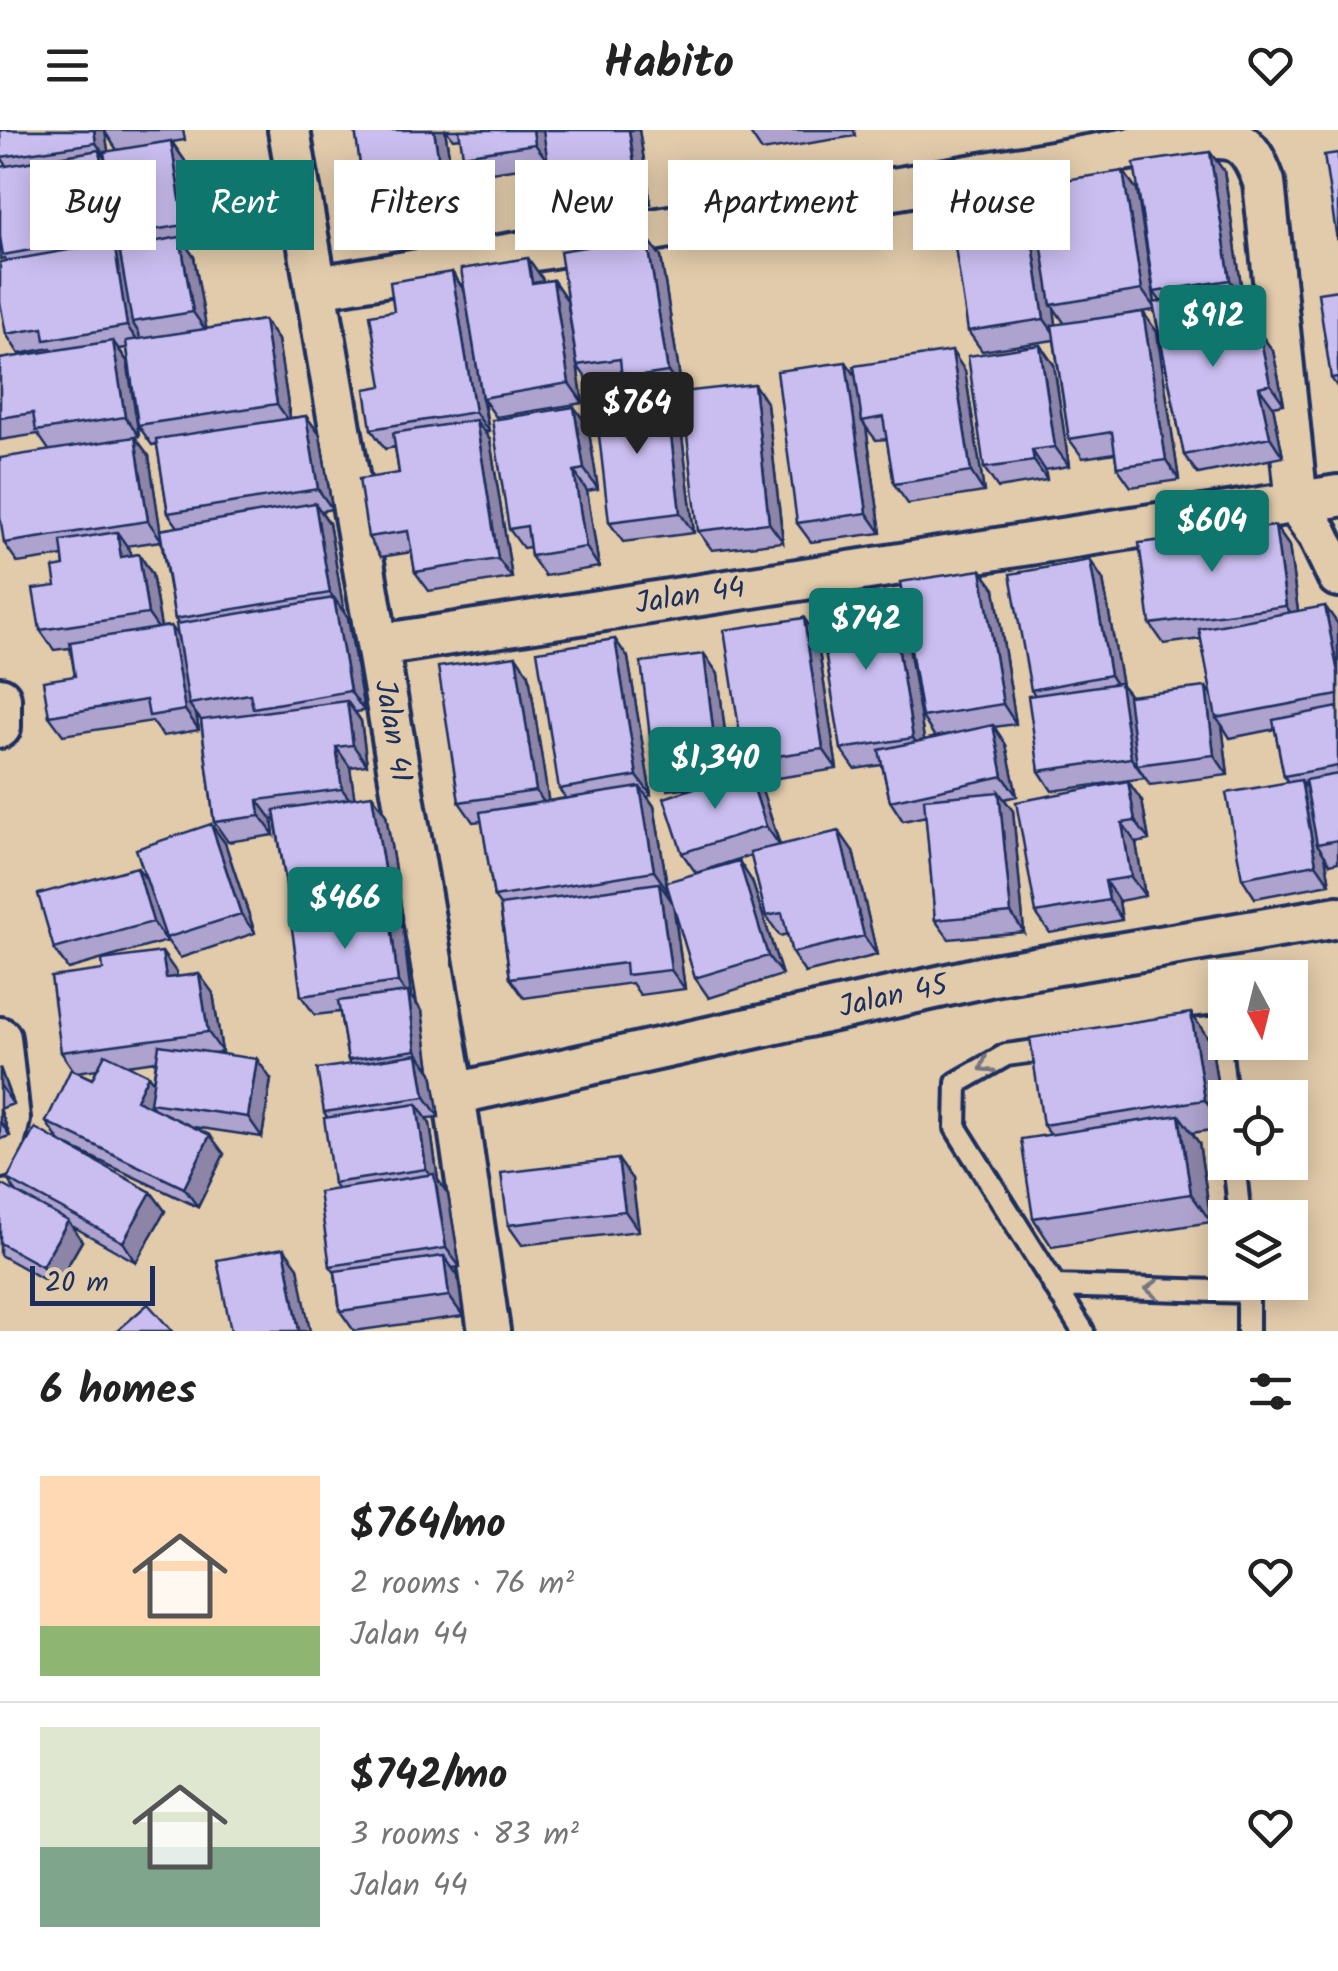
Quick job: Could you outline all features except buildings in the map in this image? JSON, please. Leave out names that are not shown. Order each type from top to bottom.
[{"type":"street","name":"Jalan 41","points":[[289,130],[380,645],[489,1331]]},
{"type":"street","points":[[318,287],[1181,140],[1229,137],[1246,144],[1264,182],[1297,504],[1318,534],[1338,576]]},
{"type":"street","name":"Jalan 44","points":[[380,645],[1338,496]]},
{"type":"street","points":[[0,698],[0,727]]},
{"type":"street","name":"Jalan 45","points":[[454,1094],[993,976],[1338,918]]},
{"type":"street","points":[[0,1038],[9,1119],[0,1157]]},
{"type":"lane","points":[[1160,1034],[1218,1027],[1224,1080]]},
{"type":"lane","points":[[1082,1331],[956,1128],[958,1083],[1006,1055],[1083,1044]]},
{"type":"lane","points":[[1054,1286],[1208,1287]]},
{"type":"lane","points":[[1248,1300],[1248,1331]]}]
